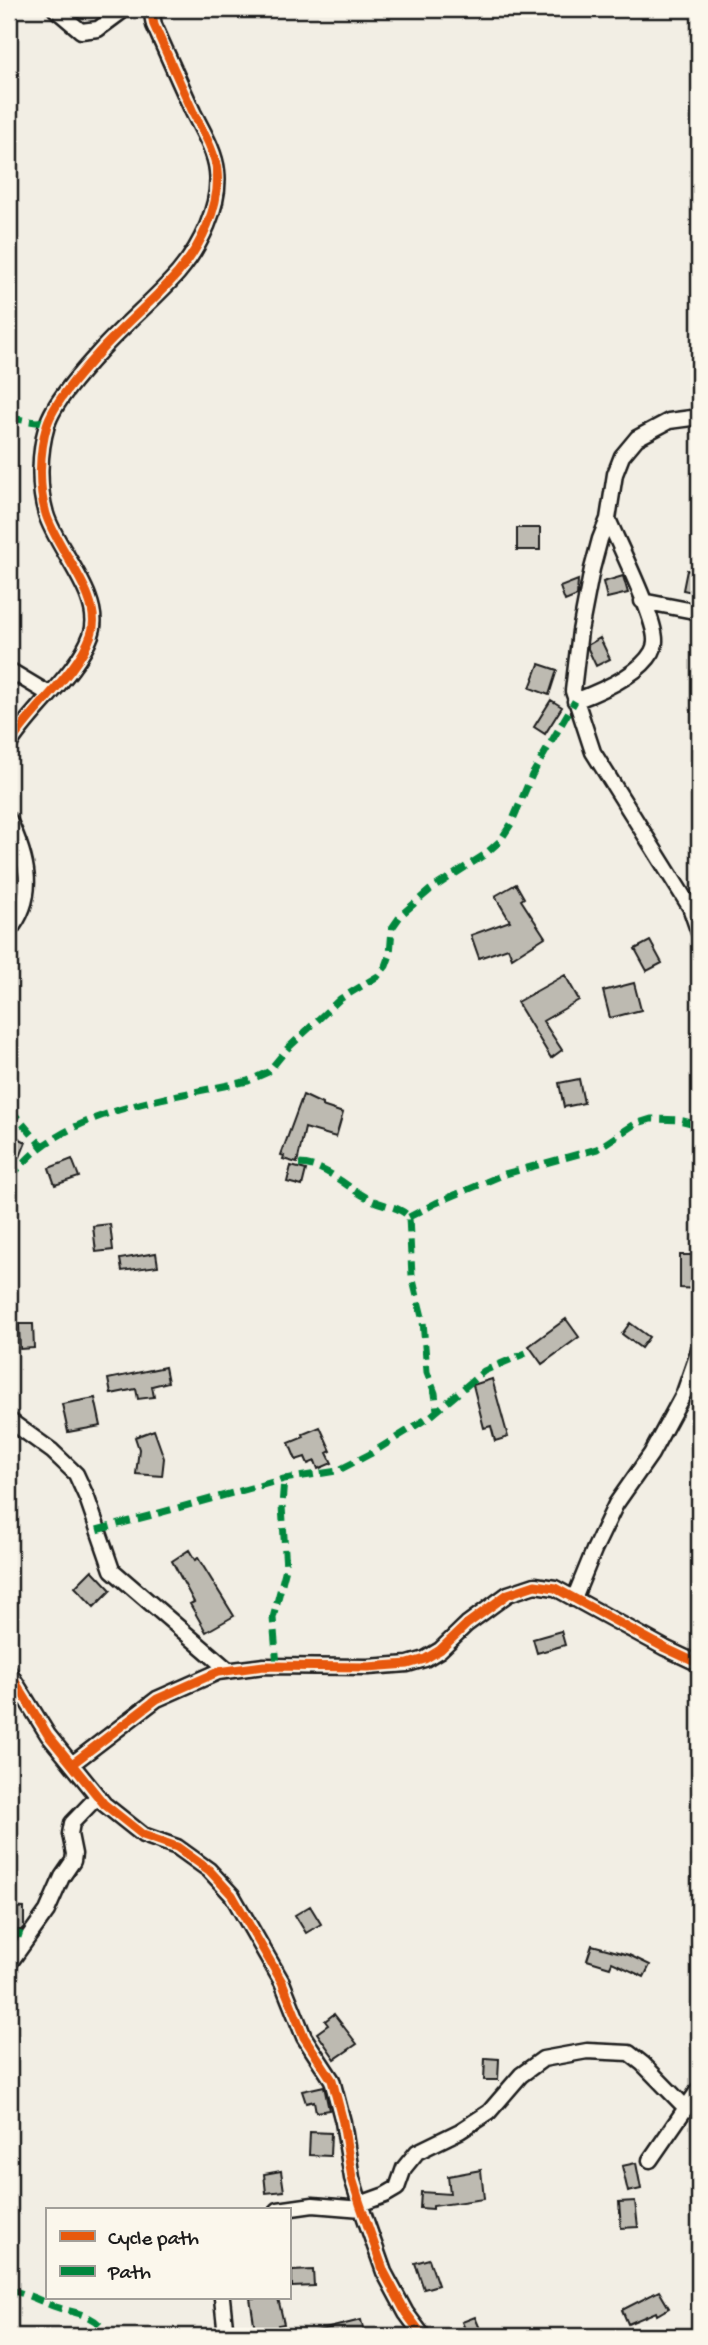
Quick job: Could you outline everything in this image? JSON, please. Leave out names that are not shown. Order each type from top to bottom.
[{"type":"street","points":[[55,9],[81,31],[98,29],[125,9]]},
{"type":"street","points":[[9,745],[84,652],[93,632],[93,611],[46,514],[41,481],[43,441],[48,421],[76,377],[178,272],[208,222],[217,189],[217,169],[206,139],[154,25],[150,9]]},
{"type":"street","points":[[699,418],[669,421],[637,438],[621,456],[615,474],[608,519],[592,569],[580,631],[573,691],[593,752],[690,906],[699,933]]},
{"type":"street","points":[[575,701],[612,684],[640,666],[652,652],[655,641],[649,617],[608,519]]},
{"type":"street","points":[[642,601],[699,612]]},
{"type":"street","points":[[9,670],[49,694]]},
{"type":"street","points":[[9,820],[23,851],[27,873],[25,904],[19,919],[9,931]]},
{"type":"street","points":[[574,1599],[616,1504],[651,1454],[684,1392],[699,1350]]},
{"type":"street","points":[[9,1419],[52,1451],[76,1474],[112,1570],[227,1669]]},
{"type":"street","points":[[72,1764],[157,1699],[227,1669],[408,1664],[425,1659],[440,1650],[467,1625],[508,1594],[535,1585],[555,1588],[699,1664]]},
{"type":"street","points":[[9,1672],[48,1735],[98,1796],[128,1825],[143,1835],[177,1847],[209,1870],[232,1895],[282,1982],[304,2037],[331,2080],[343,2122],[352,2178],[384,2272],[406,2313],[423,2336]]},
{"type":"street","points":[[9,1964],[47,1911],[72,1861],[72,1823],[98,1796]]},
{"type":"street","points":[[290,2208],[313,2204],[361,2206],[397,2188],[404,2168],[417,2152],[460,2131],[489,2112],[521,2075],[543,2059],[587,2051],[629,2053],[686,2108]]},
{"type":"street","points":[[650,2160],[699,2089]]},
{"type":"street","points":[[222,2300],[226,2336]]},
{"type":"building","points":[[517,528],[540,528],[540,550],[517,550]]},
{"type":"building","points":[[687,570],[699,573],[697,593],[683,590]]},
{"type":"building","points":[[623,576],[628,593],[607,598],[603,582]]},
{"type":"building","points":[[578,580],[577,596],[565,601],[560,587]]},
{"type":"building","points":[[600,638],[610,659],[596,666],[588,645]]},
{"type":"building","points":[[539,664],[557,670],[549,695],[530,688]]},
{"type":"building","points":[[551,700],[562,707],[545,734],[534,727]]},
{"type":"building","points":[[516,884],[524,898],[521,900],[545,937],[512,958],[508,948],[479,958],[471,935],[510,921],[495,896]]},
{"type":"building","points":[[650,941],[662,963],[647,971],[635,949]]},
{"type":"building","points":[[565,975],[579,1000],[543,1021],[562,1050],[551,1058],[517,1002]]},
{"type":"building","points":[[634,983],[641,1010],[610,1018],[603,991]]},
{"type":"building","points":[[579,1079],[584,1103],[564,1107],[559,1083]]},
{"type":"building","points":[[303,1095],[322,1106],[343,1113],[336,1137],[305,1128],[297,1163],[283,1159],[284,1156],[281,1155]]},
{"type":"building","points":[[9,1133],[26,1142],[20,1157],[9,1151]]},
{"type":"building","points":[[72,1159],[79,1177],[55,1185],[49,1168]]},
{"type":"building","points":[[291,1166],[306,1170],[302,1186],[287,1182]]},
{"type":"building","points":[[110,1224],[113,1250],[96,1252],[93,1226]]},
{"type":"building","points":[[156,1253],[158,1266],[122,1271],[120,1259]]},
{"type":"building","points":[[680,1255],[699,1255],[699,1289],[680,1288]]},
{"type":"building","points":[[566,1319],[579,1337],[542,1364],[529,1346]]},
{"type":"building","points":[[630,1323],[649,1337],[641,1348],[622,1334]]},
{"type":"building","points":[[19,1324],[33,1324],[34,1348],[20,1349]]},
{"type":"building","points":[[165,1367],[168,1382],[152,1386],[154,1397],[138,1399],[136,1389],[111,1394],[108,1379]]},
{"type":"building","points":[[492,1379],[508,1437],[495,1441],[491,1426],[484,1428],[473,1385]]},
{"type":"building","points":[[95,1398],[101,1426],[68,1432],[62,1404]]},
{"type":"building","points":[[320,1427],[331,1451],[327,1453],[332,1463],[318,1469],[315,1461],[308,1464],[305,1457],[296,1460],[289,1443]]},
{"type":"building","points":[[154,1430],[164,1458],[162,1476],[136,1474],[139,1449],[135,1437]]},
{"type":"building","points":[[189,1550],[195,1560],[198,1558],[234,1616],[206,1632],[190,1604],[194,1602],[172,1561]]},
{"type":"building","points":[[92,1570],[111,1590],[94,1607],[75,1587]]},
{"type":"building","points":[[561,1631],[565,1645],[537,1653],[533,1639]]},
{"type":"building","points":[[310,1906],[321,1924],[306,1933],[295,1915]]},
{"type":"building","points":[[11,1907],[24,1908],[24,1927],[21,1930],[9,1930]]},
{"type":"building","points":[[592,1945],[629,1955],[650,1965],[644,1977],[612,1962],[610,1967],[587,1960]]},
{"type":"building","points":[[334,2014],[357,2044],[335,2059],[317,2033],[328,2025],[325,2021]]},
{"type":"building","points":[[485,2058],[499,2059],[498,2080],[484,2080]]},
{"type":"building","points":[[324,2086],[329,2110],[316,2112],[314,2101],[306,2103],[302,2091]]},
{"type":"building","points":[[310,2132],[331,2133],[330,2156],[309,2155]]},
{"type":"building","points":[[636,2163],[641,2189],[628,2192],[622,2166]]},
{"type":"building","points":[[481,2170],[484,2199],[433,2206],[433,2209],[420,2208],[421,2192],[450,2194],[448,2176]]},
{"type":"building","points":[[281,2171],[284,2191],[266,2193],[264,2174]]},
{"type":"building","points":[[635,2201],[638,2227],[621,2228],[619,2202]]},
{"type":"building","points":[[429,2259],[438,2285],[424,2289],[415,2263]]},
{"type":"building","points":[[313,2270],[314,2286],[292,2287],[292,2271]]},
{"type":"building","points":[[659,2291],[669,2308],[657,2315],[656,2312],[628,2324],[622,2310]]},
{"type":"building","points":[[250,2300],[278,2300],[284,2324],[278,2325],[281,2336],[256,2336]]},
{"type":"building","points":[[475,2317],[483,2336],[468,2336],[462,2322]]},
{"type":"building","points":[[361,2320],[365,2336],[314,2336],[313,2332]]},
{"type":"marked path","points":[[9,418],[48,421]]},
{"type":"marked path","points":[[9,1178],[44,1145],[91,1120],[143,1103],[248,1081],[268,1072],[287,1049],[340,999],[378,976],[386,966],[390,955],[392,928],[401,915],[430,890],[484,855],[500,841],[511,824],[532,775],[575,701]]},
{"type":"marked path","points":[[9,1108],[42,1146]]},
{"type":"marked path","points":[[409,1217],[505,1174],[597,1149],[635,1124],[651,1119],[679,1120],[699,1125]]},
{"type":"marked path","points":[[299,1164],[319,1168],[365,1197],[397,1209],[409,1217],[412,1276],[423,1321],[427,1372],[435,1393],[437,1411]]},
{"type":"marked path","points":[[97,1530],[284,1479],[337,1471],[431,1416],[484,1371],[526,1353]]},
{"type":"marked path","points":[[277,1666],[273,1618],[286,1568],[282,1506],[284,1479]]},
{"type":"marked path","points":[[9,1931],[28,1937]]},
{"type":"marked path","points":[[9,2290],[86,2316],[98,2323],[107,2336]]},
{"type":"cycle path","points":[[9,745],[75,664],[91,635],[93,621],[86,590],[51,528],[43,504],[40,470],[47,425],[63,395],[80,374],[186,263],[201,239],[216,198],[217,171],[214,156],[154,25],[151,9]]},
{"type":"cycle path","points":[[72,1764],[157,1699],[218,1672],[264,1666],[368,1667],[408,1664],[425,1659],[440,1650],[467,1624],[508,1594],[535,1585],[555,1588],[699,1664]]},
{"type":"cycle path","points":[[9,1672],[48,1735],[104,1804],[143,1835],[177,1847],[209,1870],[232,1895],[282,1982],[304,2037],[332,2080],[343,2122],[352,2178],[384,2272],[406,2313],[423,2336]]}]
